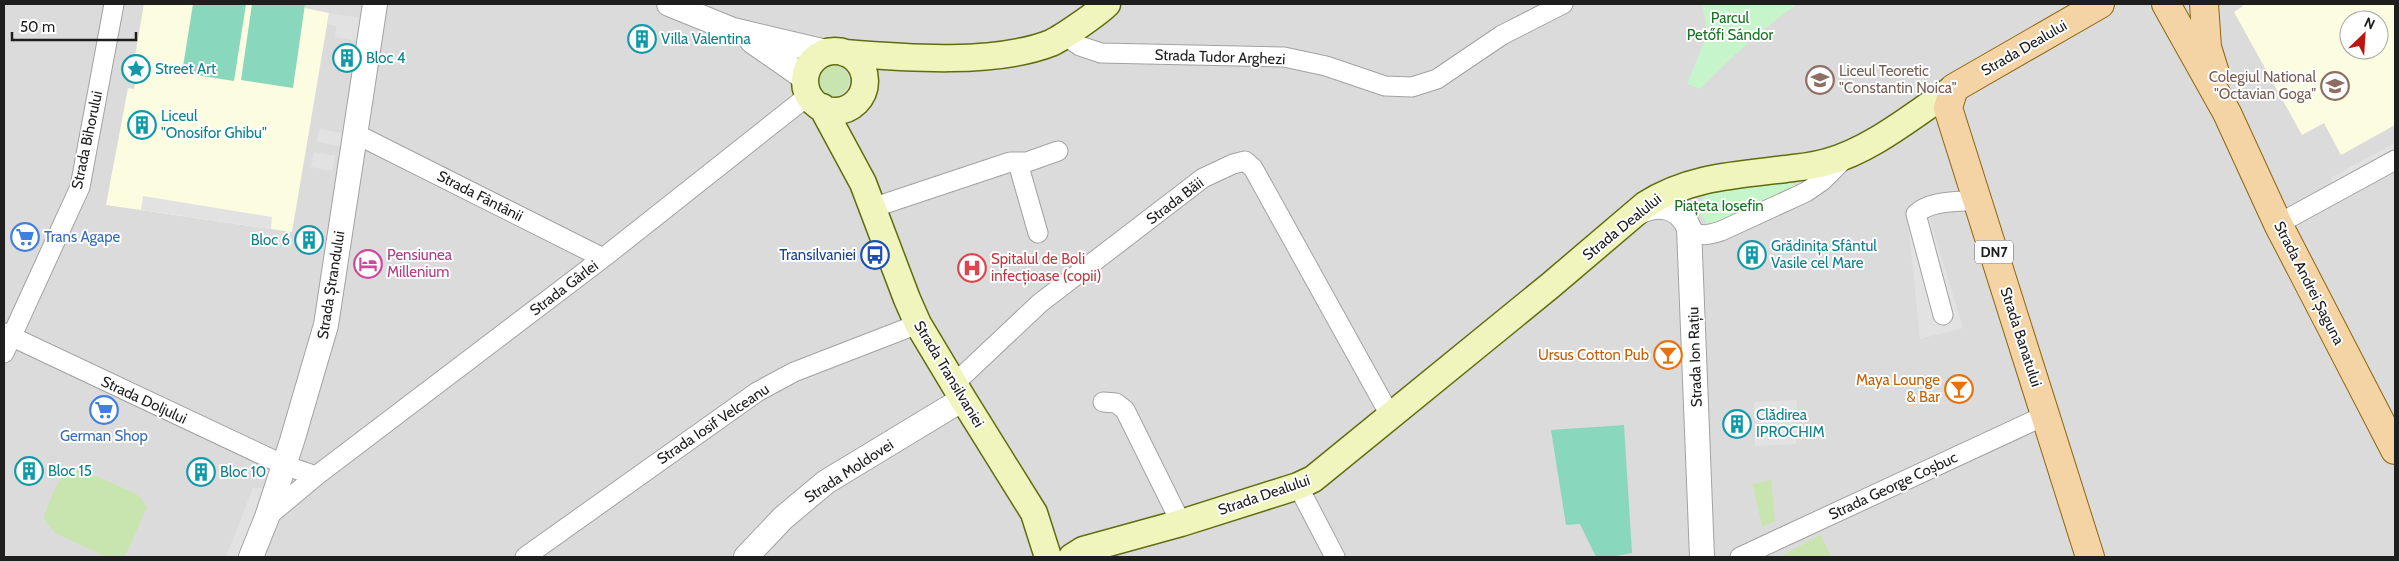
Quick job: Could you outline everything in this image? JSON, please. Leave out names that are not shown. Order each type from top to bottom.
[{"type":"main road","points":[[938,58],[889,72],[877,80],[859,98],[840,110],[812,94],[812,62],[836,53],[938,58],[1020,51],[1052,42],[1081,14],[1108,4]]},
{"type":"main road","name":"Strada Dealului","points":[[1078,554],[1298,486],[1313,479],[1551,285],[1630,217],[1659,196],[1692,183],[1825,163],[1846,157],[1954,88],[2100,4]]},
{"type":"main road","name":"Strada Andrei Șaguna","points":[[2166,4],[2226,113],[2278,224],[2395,450]]},
{"type":"main road","name":"Strada Andrei Șaguna","points":[[2204,4],[2207,47],[2226,113]]},
{"type":"main road","points":[[836,53],[854,58],[860,65],[864,74],[859,98]]},
{"type":"main road","name":"Strada Banatului","points":[[1954,88],[1949,102],[1950,116],[2090,557]]},
{"type":"main road","name":"Strada Transilvaniei","points":[[812,94],[863,183],[918,324],[1034,513],[1048,557]]},
{"type":"main road","name":"Strada Transilvaniei","points":[[859,98],[855,128],[863,183]]},
{"type":"main road","points":[[1034,513],[1078,554]]},
{"type":"street","name":"Strada Bihorului","points":[[6,341],[80,187],[114,4]]},
{"type":"street","name":"Strada Ștrandului","points":[[251,557],[267,517],[284,465],[319,354],[326,324],[375,4]]},
{"type":"street","points":[[669,4],[733,30],[766,49],[812,94]]},
{"type":"street","name":"Strada Tudor Arghezi","points":[[1081,14],[1080,46],[1101,53],[1284,57],[1326,66],[1385,86],[1412,87],[1437,80],[1502,35],[1563,4]]},
{"type":"street","points":[[733,30],[836,53]]},
{"type":"street","name":"Strada Gârlei","points":[[267,517],[316,476],[603,258],[812,94]]},
{"type":"street","name":"Strada Fântânii","points":[[356,134],[603,258]]},
{"type":"street","points":[[872,208],[1010,162],[1018,163],[1058,151]]},
{"type":"street","points":[[1630,217],[1644,210],[1661,206],[1679,213],[1689,228],[1700,235],[1706,236],[1806,192],[1822,182],[1846,157]]},
{"type":"street","points":[[2278,224],[2395,160]]},
{"type":"street","name":"Strada Băii","points":[[959,392],[1040,303],[1203,178],[1233,164],[1245,161],[1253,168],[1391,417]]},
{"type":"street","points":[[1018,163],[1038,233]]},
{"type":"street","points":[[1943,315],[1916,214],[1922,208],[1977,200]]},
{"type":"street","name":"Strada Ion Rațiu","points":[[1689,228],[1702,557]]},
{"type":"street","name":"Strada Iosif Velceanu","points":[[525,557],[757,392],[794,372],[918,324]]},
{"type":"street","name":"Strada Doljului","points":[[6,341],[284,465]]},
{"type":"street","name":"Strada Moldovei","points":[[746,557],[783,518],[826,482],[959,392]]},
{"type":"street","points":[[1103,402],[1116,403],[1125,410],[1181,523]]},
{"type":"street","name":"Strada George Coșbuc","points":[[1740,557],[2046,415]]},
{"type":"street","points":[[284,465],[316,476]]},
{"type":"street","points":[[1298,486],[1336,557]]},
{"type":"shaded area","points":[[4,4],[2395,4],[2395,557],[4,557]]},
{"type":"shaded area","points":[[144,4],[305,4],[305,8],[329,13],[292,232],[106,205],[128,88],[134,89],[136,80],[131,79]]},
{"type":"shaded area","name":"Colegiul National \"Octavian Goga\"","points":[[2242,4],[2395,4],[2395,125],[2341,155],[2324,123],[2302,135],[2234,12],[2243,6]]},
{"type":"shaded area","points":[[329,13],[362,18],[365,42],[335,37],[336,26],[327,24]]},
{"type":"shaded area","points":[[319,129],[348,134],[346,147],[317,142]]},
{"type":"shaded area","points":[[2395,143],[2395,156],[2336,189],[2330,178]]},
{"type":"shaded area","points":[[314,152],[335,156],[332,171],[311,167]]},
{"type":"shaded area","points":[[143,196],[272,217],[271,229],[141,210]]},
{"type":"shaded area","points":[[1929,216],[1963,328],[1920,339],[1908,221]]},
{"type":"shaded area","points":[[1797,400],[1796,444],[1755,446],[1754,402]]},
{"type":"shaded area","points":[[253,488],[269,488],[241,557],[226,557]]},
{"type":"green space","points":[[193,4],[246,4],[234,81],[182,73]]},
{"type":"green space","points":[[252,4],[305,4],[293,88],[241,80]]},
{"type":"green space","name":"Parcul Petőfi Sándor","points":[[1702,4],[1798,4],[1759,33],[1700,89],[1687,84],[1708,33]]},
{"type":"green space","points":[[834,66],[845,70],[849,81],[845,92],[834,96],[823,92],[819,81],[823,70]]},
{"type":"green space","name":"Piațeta Iosefin","points":[[1787,182],[1797,186],[1797,190],[1712,225],[1707,222],[1701,212],[1701,201],[1708,192],[1714,189]]},
{"type":"green space","points":[[1624,425],[1632,553],[1611,557],[1596,557],[1580,524],[1566,525],[1551,430]]},
{"type":"green space","points":[[77,468],[135,493],[147,507],[123,557],[107,557],[57,534],[47,524],[44,516],[56,487],[70,470]]},
{"type":"green space","points":[[1771,480],[1775,521],[1762,527],[1753,484]]},
{"type":"green space","points":[[1820,535],[1832,557],[1781,556]]},
{"type":"place","name":"Villa Valentina","points":[[642,39]]},
{"type":"place","name":"Bloc 4","points":[[347,58]]},
{"type":"place","name":"Street Art","points":[[136,69]]},
{"type":"place","name":"Liceul Teoretic \"Constantin Noica\"","points":[[1820,80]]},
{"type":"place","name":"Colegiul National \"Octavian Goga\"","points":[[2335,86]]},
{"type":"place","name":"Liceul \"Onosifor Ghibu\"","points":[[142,125]]},
{"type":"place","name":"Trans Agape","points":[[25,237]]},
{"type":"place","name":"Bloc 6","points":[[309,240]]},
{"type":"place","name":"Transilvaniei","points":[[875,255]]},
{"type":"place","name":"Grădinița Sfântul Vasile cel Mare","points":[[1752,255]]},
{"type":"place","name":"Pensiunea Millenium","points":[[368,264]]},
{"type":"place","name":"Spitalul de Boli infecțioase (copii)","points":[[972,268]]},
{"type":"place","name":"Ursus Cotton Pub","points":[[1668,355]]},
{"type":"place","name":"Maya Lounge & Bar","points":[[1959,389]]},
{"type":"place","name":"German Shop","points":[[104,410]]},
{"type":"place","name":"Clădirea IPROCHIM","points":[[1737,424]]},
{"type":"place","name":"Bloc 15","points":[[29,471]]},
{"type":"place","name":"Bloc 10","points":[[201,472]]}]
